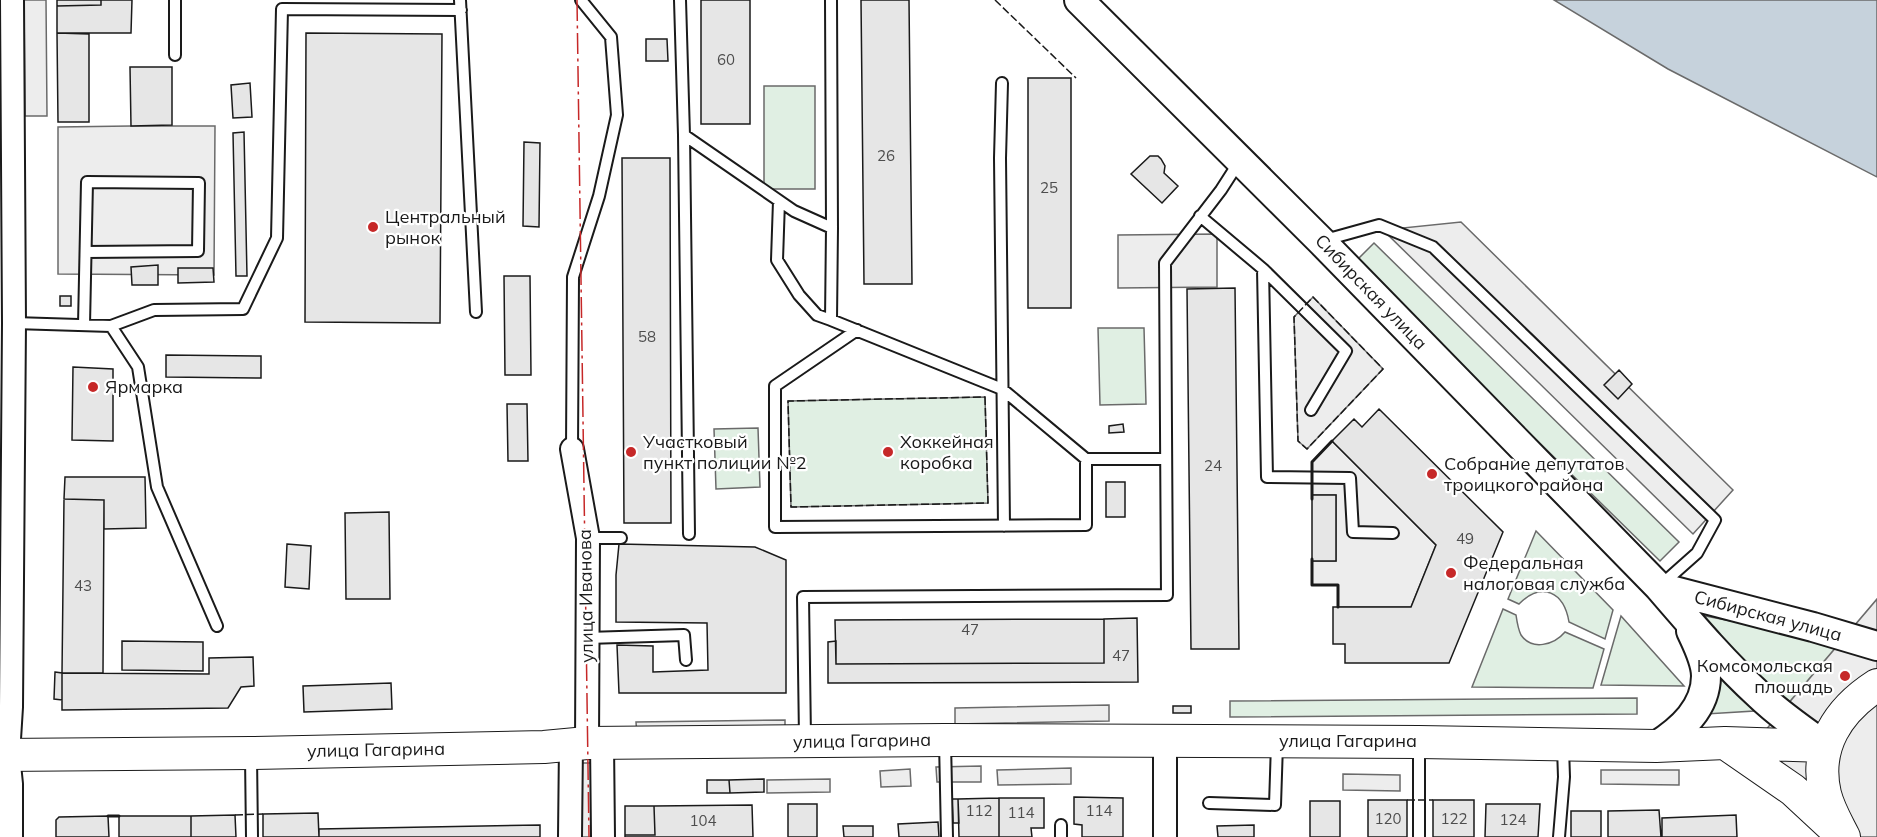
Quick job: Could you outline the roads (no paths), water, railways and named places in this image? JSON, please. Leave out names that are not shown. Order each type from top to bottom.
[{"type":"main road","points":[[1844,837],[1825,793],[1823,769],[1825,746],[1840,718],[1863,694],[1877,686]]},
{"type":"main road","name":"улица Гагарина","points":[[4,755],[251,753],[544,747],[586,744],[945,740],[1419,742],[1656,746],[1725,743],[1825,746]]},
{"type":"main road","points":[[1725,743],[1793,790],[1844,837]]},
{"type":"street","points":[[10,837],[10,784],[4,755],[11,707],[7,417],[14,323],[12,0]]},
{"type":"street","name":"Сибирская улица","points":[[1080,0],[1321,241],[1659,587],[1758,695],[1825,746]]},
{"type":"street","name":"улица Иванова","points":[[570,837],[586,744],[588,538],[572,449]]},
{"type":"street","name":"Сибирская улица","points":[[1659,587],[1877,646]]},
{"type":"street","name":"Сибирская улица","points":[[1656,746],[1677,733],[1692,717],[1702,695],[1706,675],[1700,650],[1686,618]]},
{"type":"street","points":[[1165,741],[1165,837]]},
{"type":"street","name":"улица Иванова","points":[[586,744],[603,837]]},
{"type":"lane","points":[[175,0],[175,55]]},
{"type":"lane","points":[[572,449],[573,277],[599,196],[617,115],[611,37],[581,0]]},
{"type":"lane","points":[[680,0],[689,534]]},
{"type":"lane","points":[[831,0],[831,320]]},
{"type":"lane","points":[[14,323],[111,326],[154,310],[243,309],[277,238],[282,9],[460,5],[476,312]]},
{"type":"lane","points":[[1002,84],[1000,158],[1004,526]]},
{"type":"lane","points":[[684,135],[779,201],[832,228]]},
{"type":"lane","points":[[805,741],[803,597],[1167,595],[1165,263],[1221,190],[1240,161]]},
{"type":"lane","points":[[84,325],[87,182],[199,183],[198,251],[86,252]]},
{"type":"lane","points":[[779,201],[777,260],[799,295],[817,315],[1002,389],[1086,459],[1165,459]]},
{"type":"lane","points":[[1200,216],[1263,269],[1346,351],[1311,410]]},
{"type":"lane","points":[[1321,241],[1379,225],[1433,247],[1715,520],[1697,553],[1659,587]]},
{"type":"lane","points":[[1263,269],[1267,477],[1350,478],[1353,532],[1393,533]]},
{"type":"lane","points":[[111,326],[138,367],[157,486],[217,626]]},
{"type":"lane","points":[[857,330],[775,386],[775,527],[1086,525],[1086,459]]},
{"type":"lane","points":[[588,538],[621,538]]},
{"type":"lane","points":[[586,638],[684,635],[686,660]]},
{"type":"lane","points":[[945,740],[947,837]]},
{"type":"lane","points":[[1209,803],[1275,805],[1277,741]]},
{"type":"lane","points":[[1419,742],[1419,837]]},
{"type":"lane","points":[[1559,837],[1564,777],[1563,744]]},
{"type":"lane","points":[[251,753],[252,837]]},
{"type":"lane","points":[[1061,825],[1061,837]]},
{"type":"place","name":"Центральный рынок","points":[[373,227]]},
{"type":"place","name":"Ярмарка","points":[[93,387]]},
{"type":"place","name":"Участковый пункт полиции №2","points":[[631,452]]},
{"type":"place","name":"Хоккейная коробка","points":[[888,452]]},
{"type":"place","name":"Собрание депутатов троицкого района","points":[[1432,474]]},
{"type":"place","name":"Федеральная налоговая служба","points":[[1451,573]]},
{"type":"place","name":"Комсомольская площадь","points":[[1845,676]]}]
